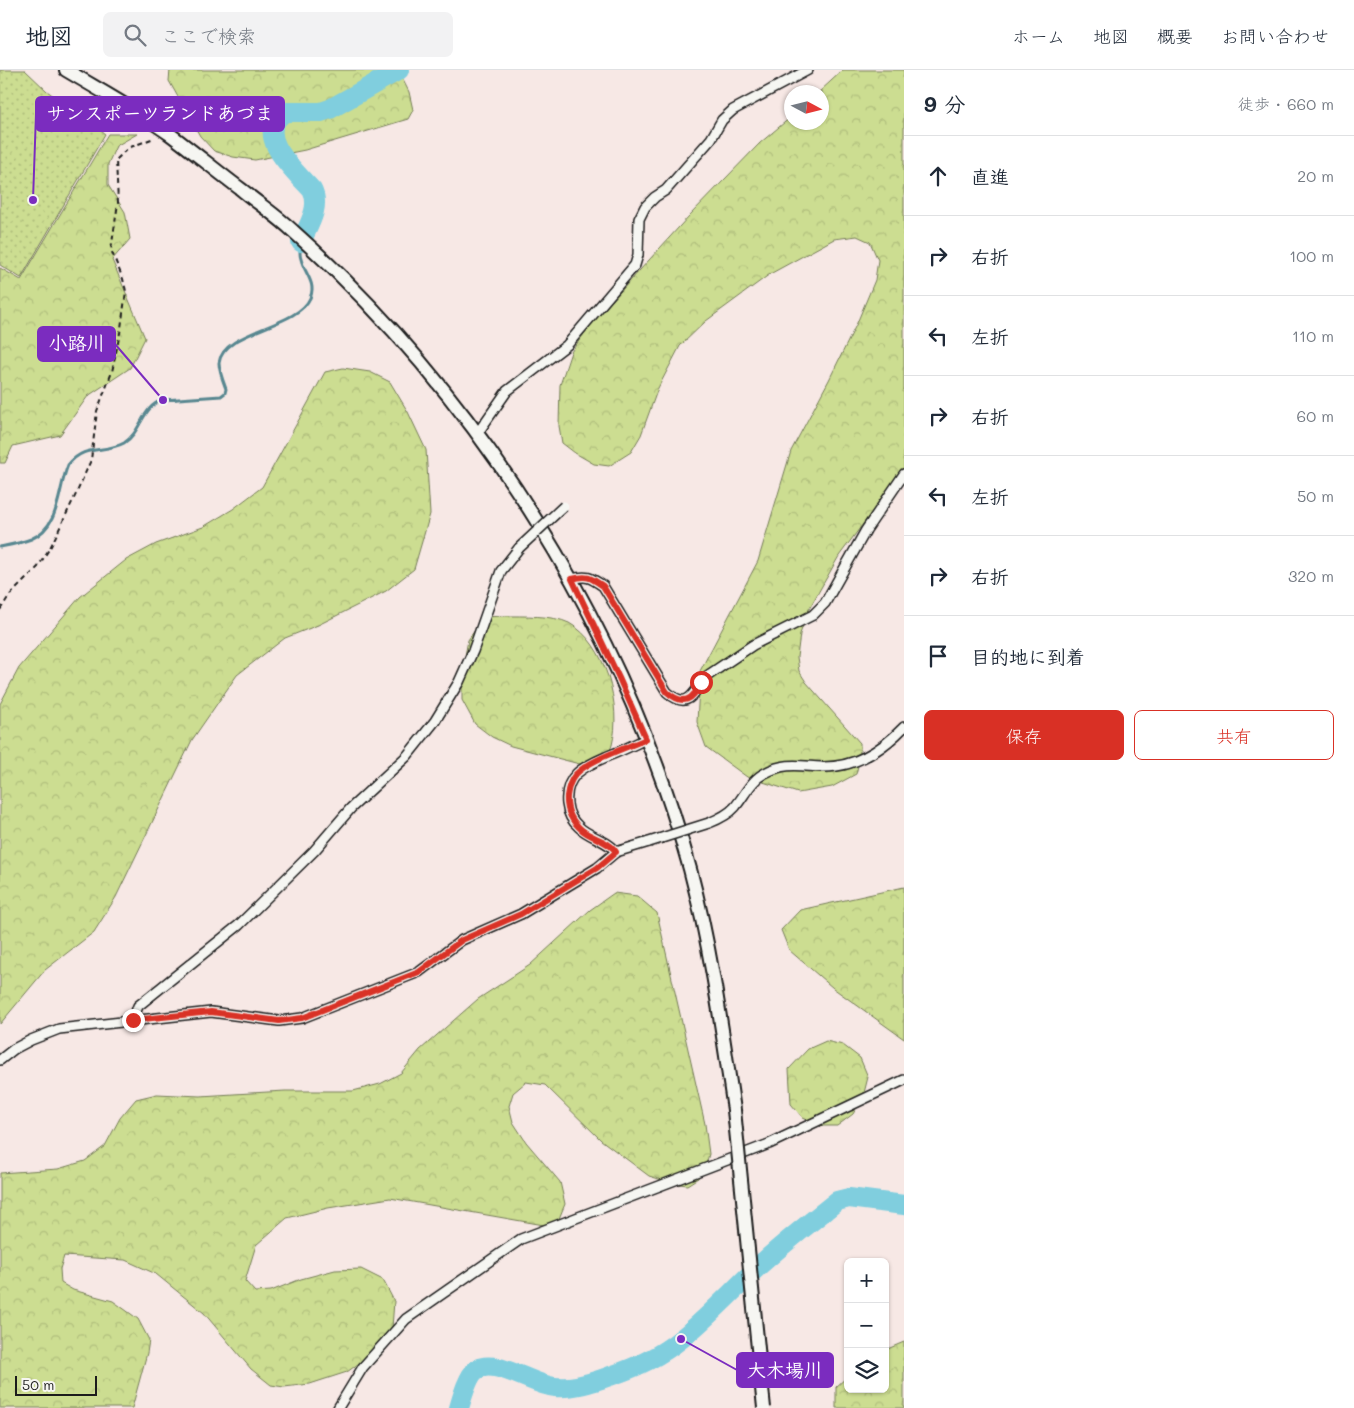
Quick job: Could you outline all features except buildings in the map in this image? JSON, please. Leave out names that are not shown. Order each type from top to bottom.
[{"type":"street","points":[[66,70],[168,133],[290,228],[346,281],[442,388],[477,434],[544,533],[572,579],[646,739],[690,869],[718,998],[734,1110],[764,1408]]},
{"type":"street","points":[[477,434],[507,391],[567,345],[635,266],[638,254],[639,219],[645,207],[666,190],[711,139],[722,120],[733,110],[808,70]]},
{"type":"street","points":[[572,579],[584,576],[594,579],[603,586],[667,692],[673,698],[687,700],[697,692],[701,682],[707,676],[753,645],[813,615],[825,603],[866,530],[904,474]]},
{"type":"street","points":[[133,1020],[138,1006],[239,925],[314,852],[351,808],[407,756],[435,721],[459,682],[473,651],[501,571],[518,548],[564,506]]},
{"type":"street","points":[[0,1060],[14,1049],[31,1040],[59,1029],[211,1012],[279,1021],[302,1018],[419,972],[462,940],[521,914],[597,868],[616,852],[709,823],[725,816],[752,782],[764,773],[796,764],[822,767],[847,764],[862,759],[877,750],[890,741],[904,727]]},
{"type":"street","points":[[616,852],[614,847],[587,835],[576,826],[569,814],[568,788],[573,777],[583,767],[646,739]]},
{"type":"street","points":[[338,1408],[363,1367],[406,1319],[521,1239],[769,1144],[904,1080]]},
{"type":"path","points":[[0,610],[10,596],[38,567],[51,546],[91,460],[97,410],[112,372],[126,291],[111,250],[118,203],[116,160],[128,148],[168,133]]},
{"type":"green space","points":[[0,70],[25,70],[47,91],[105,134],[21,278],[0,265]]},
{"type":"green space","points":[[170,70],[398,70],[409,92],[413,110],[408,119],[305,150],[255,160],[233,157],[214,151],[200,136],[169,81]]},
{"type":"green space","points":[[843,70],[904,70],[904,469],[839,556],[809,609],[800,634],[797,657],[799,671],[806,682],[860,743],[860,758],[856,774],[832,787],[798,793],[747,777],[706,747],[697,722],[700,671],[758,561],[791,451],[857,323],[875,280],[878,260],[870,242],[857,236],[834,239],[770,274],[706,321],[680,346],[658,388],[641,435],[631,452],[609,466],[594,464],[562,443],[559,426],[560,385],[571,352],[591,324],[689,216],[760,143],[784,123],[784,130],[829,130],[829,85],[827,85]]},
{"type":"green space","points":[[108,134],[137,134],[116,146],[108,164],[108,185],[125,212],[130,239],[112,260],[145,338],[130,368],[88,396],[60,435],[13,446],[5,463],[0,463],[0,268],[21,280]]},
{"type":"green space","points":[[343,368],[370,372],[390,382],[408,412],[426,450],[430,514],[414,569],[386,591],[318,625],[285,638],[237,675],[192,740],[116,897],[94,932],[45,970],[0,1024],[0,704],[19,668],[80,597],[126,560],[156,544],[203,527],[233,509],[262,487],[325,372]]},
{"type":"green space","points":[[537,616],[562,620],[582,632],[593,645],[602,660],[608,677],[615,712],[615,729],[612,745],[599,764],[587,766],[511,746],[492,737],[475,724],[462,700],[462,672],[468,640],[484,617]]},
{"type":"green space","points":[[904,887],[904,1039],[833,988],[789,950],[781,930],[800,910]]},
{"type":"green space","points":[[614,893],[637,896],[657,913],[705,1124],[709,1154],[705,1168],[698,1178],[687,1185],[672,1183],[649,1176],[601,1140],[545,1085],[526,1082],[513,1093],[509,1106],[513,1122],[526,1142],[560,1182],[565,1204],[558,1221],[544,1225],[390,1198],[328,1208],[287,1218],[256,1245],[245,1281],[255,1292],[271,1291],[301,1279],[335,1270],[361,1269],[383,1280],[394,1301],[392,1328],[380,1348],[347,1372],[310,1384],[284,1387],[271,1385],[251,1369],[204,1313],[156,1274],[125,1260],[64,1256],[60,1269],[61,1283],[73,1290],[113,1301],[138,1319],[149,1340],[132,1408],[0,1408],[0,1173],[58,1169],[85,1161],[105,1146],[120,1118],[136,1099],[157,1094],[200,1096],[285,1091],[353,1091],[380,1084],[401,1073],[420,1050],[478,999],[530,965],[590,910]]},
{"type":"green space","points":[[826,1041],[843,1045],[860,1058],[868,1077],[863,1097],[853,1114],[837,1126],[822,1126],[803,1118],[791,1104],[789,1069],[808,1049]]},
{"type":"green space","points":[[904,1342],[904,1408],[836,1408],[836,1387],[844,1380],[844,1393],[889,1393],[889,1348]]},
{"type":"waterway","points":[[301,242],[314,210],[314,196],[312,190],[287,163],[274,142],[273,131],[276,121],[285,112],[321,112],[330,109],[399,70]]},
{"type":"waterway","points":[[0,547],[31,539],[48,526],[57,507],[64,475],[68,465],[74,458],[88,451],[117,446],[130,439],[150,408],[156,403],[163,400],[221,396],[225,393],[226,389],[220,373],[219,363],[224,352],[233,343],[246,336],[291,316],[303,308],[310,298],[312,288],[300,257],[301,244]]},
{"type":"waterway","points":[[459,1408],[470,1377],[476,1370],[484,1367],[503,1369],[546,1385],[562,1387],[590,1383],[638,1365],[673,1345],[770,1256],[837,1201],[849,1198],[904,1205]]},
{"type":"place","name":"サンスポーツランドあづま","points":[[33,200]]},
{"type":"place","name":"小路川","points":[[163,400]]},
{"type":"place","name":"大木場川","points":[[681,1339]]},
{"type":"route","points":[[133,1020],[211,1012],[279,1021],[302,1018],[419,972],[462,940],[521,914],[597,868],[616,852],[614,847],[587,835],[576,826],[569,814],[568,788],[573,777],[583,767],[646,739],[572,579],[584,576],[594,579],[603,586],[667,692],[673,698],[687,700],[697,692],[701,682]]}]
